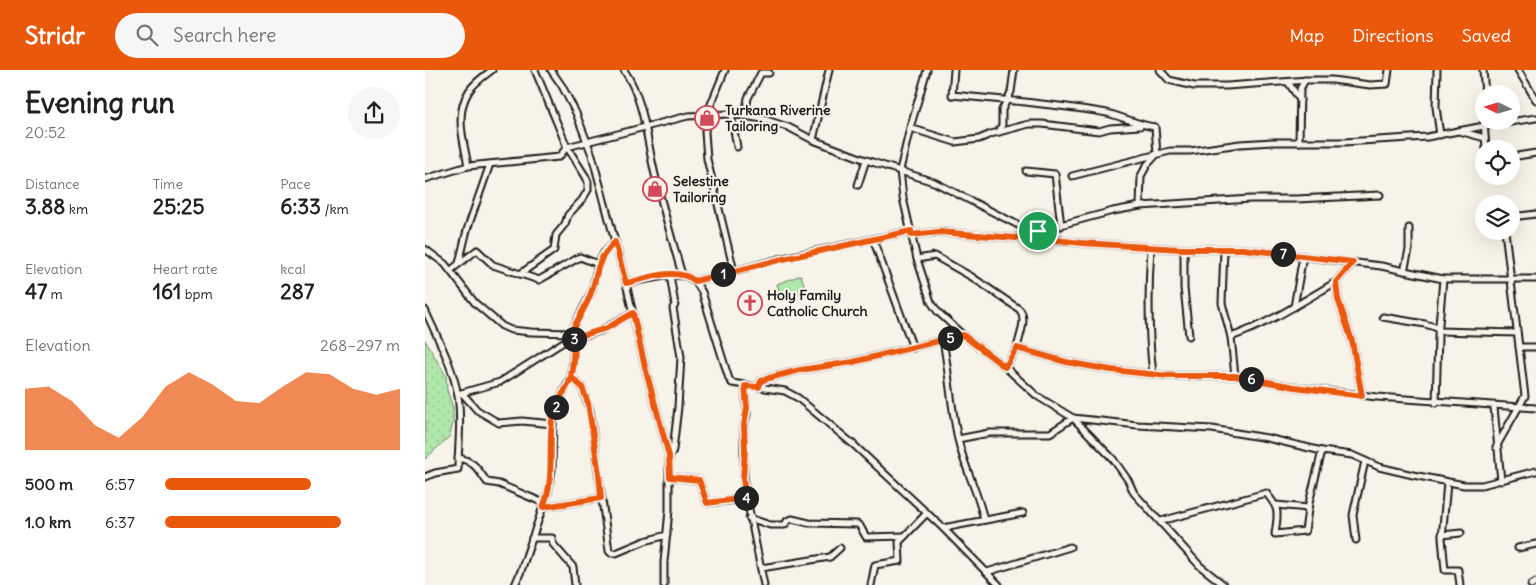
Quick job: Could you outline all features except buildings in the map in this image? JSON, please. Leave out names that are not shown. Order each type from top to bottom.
[{"type":"street","points":[[468,166],[460,128],[462,105],[469,90],[492,70]]},
{"type":"street","points":[[520,274],[554,250],[556,235],[565,224],[568,215],[582,200],[587,190],[588,182],[567,147],[535,70]]},
{"type":"street","points":[[551,70],[572,106],[587,142],[626,283],[645,367],[669,456],[670,477],[664,562],[665,585]]},
{"type":"street","points":[[624,70],[635,90],[682,275]]},
{"type":"street","points":[[725,70],[707,114],[705,132],[707,159],[734,271]]},
{"type":"street","points":[[813,140],[829,70]]},
{"type":"street","points":[[927,70],[900,170],[903,198],[917,258],[927,293],[934,308],[963,335],[1005,367],[1037,396],[1073,418],[1113,459],[1128,480],[1134,493],[1200,566],[1224,585]]},
{"type":"street","points":[[954,70],[952,95],[1007,100],[1108,114],[1143,126]]},
{"type":"street","points":[[999,132],[1002,110],[1011,92],[1015,70]]},
{"type":"street","points":[[1160,70],[1169,80],[1194,86],[1227,86],[1305,80],[1332,80],[1379,86],[1387,84],[1389,70]]},
{"type":"street","points":[[1437,70],[1436,107],[1440,135]]},
{"type":"street","points":[[1483,70],[1484,85]]},
{"type":"street","points":[[1518,70],[1536,100]]},
{"type":"street","points":[[745,116],[748,98],[761,73],[769,73]]},
{"type":"street","points":[[1299,142],[1301,100],[1299,89],[1305,80]]},
{"type":"street","points":[[1288,82],[1301,100]]},
{"type":"street","points":[[425,179],[468,166],[559,157],[567,147],[680,118],[707,114],[731,114],[763,119],[788,127],[813,140],[866,160],[934,182],[1030,231]]},
{"type":"street","points":[[731,114],[737,147]]},
{"type":"street","points":[[1520,120],[1536,118]]},
{"type":"street","points":[[910,128],[955,142],[979,139],[999,132],[1036,124],[1099,130],[1143,126],[1155,127],[1157,154],[1147,165],[1141,176],[1140,206]]},
{"type":"street","points":[[1072,176],[1157,154],[1239,144],[1344,142],[1427,137],[1475,126]]},
{"type":"street","points":[[1457,131],[1485,138],[1484,130]]},
{"type":"street","points":[[1520,156],[1536,153]]},
{"type":"street","points":[[858,185],[866,160]]},
{"type":"street","points":[[459,263],[467,230],[490,164]]},
{"type":"street","points":[[1026,171],[1055,174],[1061,226]]},
{"type":"street","points":[[695,281],[873,239],[911,233],[939,232],[1016,238],[1030,231],[1061,226],[1113,211],[1140,206],[1251,199],[1380,195]]},
{"type":"street","points":[[1520,216],[1536,214]]},
{"type":"street","points":[[1404,271],[1409,250],[1409,228]]},
{"type":"street","points":[[1038,231],[1047,239],[1151,248],[1243,249],[1353,262],[1443,280],[1536,279]]},
{"type":"street","points":[[873,239],[913,348]]},
{"type":"street","points":[[1496,447],[1525,396],[1506,240]]},
{"type":"street","points":[[571,332],[592,291],[598,264],[604,253],[615,242]]},
{"type":"street","points":[[1151,248],[1148,336],[1153,374]]},
{"type":"street","points":[[425,249],[451,270],[480,308],[502,326],[511,330],[531,332],[571,332]]},
{"type":"street","points":[[1185,249],[1184,288],[1189,336]]},
{"type":"street","points":[[1224,249],[1222,302],[1231,337],[1235,376]]},
{"type":"street","points":[[451,270],[477,250],[493,266],[539,280],[580,257],[598,264]]},
{"type":"street","points":[[917,258],[935,256],[972,277],[1023,312],[1017,348],[1005,367]]},
{"type":"street","points":[[1294,307],[1303,256]]},
{"type":"street","points":[[1231,337],[1245,332],[1294,307],[1336,282],[1353,262]]},
{"type":"street","points":[[669,456],[673,450],[681,357],[670,274]]},
{"type":"street","points":[[626,283],[670,274],[682,275],[695,281],[702,292],[729,379],[734,384],[785,392],[798,398],[854,445],[943,528],[999,585]]},
{"type":"street","points":[[1436,403],[1438,330],[1443,280]]},
{"type":"street","points":[[1336,282],[1338,299],[1352,341],[1362,396]]},
{"type":"street","points":[[425,310],[460,394],[458,469],[425,476]]},
{"type":"street","points":[[460,394],[500,382],[565,341],[607,328],[633,313]]},
{"type":"street","points":[[1383,317],[1425,324],[1438,330],[1517,333]]},
{"type":"street","points":[[515,585],[544,505],[552,470],[553,424],[556,406],[571,377],[574,338],[571,332]]},
{"type":"street","points":[[759,387],[761,381],[800,370],[853,362],[963,335]]},
{"type":"street","points":[[943,340],[958,439],[980,500],[985,520]]},
{"type":"street","points":[[1519,347],[1536,347]]},
{"type":"street","points":[[1017,348],[1077,364],[1153,374],[1207,377],[1235,376],[1295,387],[1362,396],[1436,403],[1536,408]]},
{"type":"street","points":[[571,377],[582,387],[588,403],[607,545],[611,553],[667,535]]},
{"type":"street","points":[[745,386],[747,408],[744,425],[743,479],[749,518],[764,585]]},
{"type":"street","points":[[460,394],[477,410],[499,423],[523,421],[553,424]]},
{"type":"street","points":[[1494,406],[1496,447],[1501,481]]},
{"type":"street","points":[[958,439],[989,433],[1050,433],[1073,418],[1138,425],[1212,429],[1267,438],[1352,456],[1379,467],[1447,482],[1482,485],[1536,471]]},
{"type":"street","points":[[1161,522],[1266,493],[1276,504],[1275,534],[1305,531],[1308,508],[1322,451]]},
{"type":"street","points":[[458,458],[465,459],[474,464],[487,482],[499,484],[544,505],[601,498]]},
{"type":"street","points":[[1356,540],[1353,515],[1365,461]]},
{"type":"street","points":[[670,477],[699,480],[707,503],[746,498]]},
{"type":"street","points":[[1447,482],[1442,535],[1445,570],[1458,570],[1460,585]]},
{"type":"street","points":[[1276,504],[1308,508]]},
{"type":"street","points":[[871,585],[875,565],[900,561],[899,542],[927,513]]},
{"type":"street","points":[[943,528],[1023,513]]},
{"type":"street","points":[[749,518],[773,525],[785,526],[787,521],[792,519],[809,523],[857,524],[866,537],[905,536]]},
{"type":"street","points":[[1442,535],[1461,533]]},
{"type":"street","points":[[532,538],[552,538],[553,544],[573,567],[575,585]]},
{"type":"street","points":[[1518,548],[1536,544]]},
{"type":"street","points":[[987,572],[1070,547]]},
{"type":"street","points":[[761,568],[831,557],[840,548]]},
{"type":"street","points":[[1531,585],[1536,582]]},
{"type":"green space","points":[[801,275],[806,291],[782,299],[777,284]]},
{"type":"green space","points":[[425,340],[446,376],[447,390],[453,408],[453,422],[450,436],[425,459]]},
{"type":"place","name":"Turkana Riverine Tailoring","points":[[707,118]]},
{"type":"place","name":"Selestine Tailoring","points":[[655,189]]},
{"type":"place","name":"Holy Family Catholic Church","points":[[750,303]]},
{"type":"route","points":[[1038,231],[1030,231],[1016,238],[996,238],[950,232],[911,235],[911,231],[887,235],[695,281],[686,276],[670,274],[626,283],[615,242],[604,253],[598,264],[592,291],[571,332],[574,338],[571,377],[554,413],[551,454],[552,470],[543,507],[564,502],[601,498],[590,411],[582,387],[571,377],[573,364],[574,338],[607,328],[633,313],[645,367],[669,456],[670,477],[699,480],[707,503],[746,498],[743,479],[744,425],[747,408],[745,386],[759,387],[761,381],[800,370],[853,362],[963,335],[1005,367],[1017,348],[1066,362],[1111,370],[1169,376],[1235,376],[1295,387],[1362,396],[1352,341],[1338,299],[1336,282],[1353,262],[1243,249],[1142,248],[1082,243],[1047,239],[1038,231]]}]
